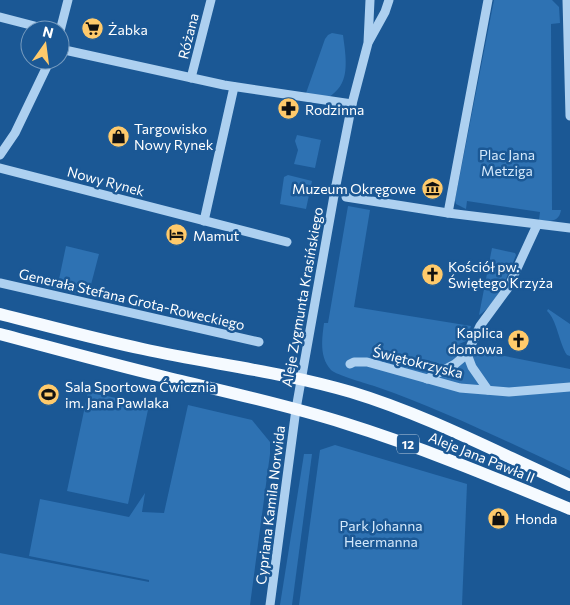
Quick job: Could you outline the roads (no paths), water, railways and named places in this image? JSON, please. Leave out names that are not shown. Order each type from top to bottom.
[{"type":"main road","name":"12","points":[[0,314],[143,349],[301,380]]},
{"type":"main road","name":"12","points":[[0,334],[162,377],[296,409]]},
{"type":"main road","name":"Aleje Jana Pawła II","points":[[301,380],[351,392],[395,407],[570,486]]},
{"type":"main road","name":"Aleje Jana Pawła II","points":[[296,409],[413,445],[570,508]]},
{"type":"street","points":[[63,20],[68,0]]},
{"type":"street","name":"Różana","points":[[191,78],[211,0]]},
{"type":"street","name":"Aleje Zygmunta Krasińskiego","points":[[296,409],[333,200],[352,104],[368,43],[370,0]]},
{"type":"street","name":"Aleje Zygmunta Krasińskiego","points":[[368,43],[385,12],[389,0]]},
{"type":"street","points":[[448,212],[488,0]]},
{"type":"street","points":[[568,0],[570,116]]},
{"type":"street","points":[[0,17],[20,22]]},
{"type":"street","points":[[70,51],[234,87],[352,104]]},
{"type":"street","points":[[0,155],[15,133],[45,70]]},
{"type":"street","points":[[204,221],[234,87]]},
{"type":"street","name":"Nowy Rynek","points":[[0,168],[287,242]]},
{"type":"street","points":[[346,197],[536,225],[570,228]]},
{"type":"street","points":[[427,379],[455,364],[467,354],[484,320],[508,288],[536,225]]},
{"type":"street","name":"Generała Stefana Grota-Roweckiego","points":[[0,283],[259,342]]},
{"type":"street","points":[[467,354],[472,367],[488,390]]},
{"type":"street","name":"Świętokrzyska","points":[[350,364],[354,362],[367,362],[460,388],[508,392],[570,387]]},
{"type":"street","name":"Cypriana Kamila Norwida","points":[[270,605],[296,409]]},
{"type":"place","name":"Żabka","points":[[92,29]]},
{"type":"place","name":"Rodzinna","points":[[289,109]]},
{"type":"place","name":"Targowisko Nowy Rynek","points":[[118,136]]},
{"type":"place","name":"Muzeum Okręgowe","points":[[432,188]]},
{"type":"place","name":"Mamut","points":[[177,235]]},
{"type":"place","name":"Kościół pw. Świętego Krzyża","points":[[432,274]]},
{"type":"place","name":"Kaplica domowa","points":[[519,340]]},
{"type":"place","name":"Sala Sportowa Ćwicznia im. Jana Pawlaka","points":[[49,394]]},
{"type":"place","name":"Honda","points":[[499,518]]},
{"type":"park label","name":"Plac Jana Metziga","points":[[507,162]]},
{"type":"park label","name":"Park Johanna Heermanna","points":[[381,534]]}]
